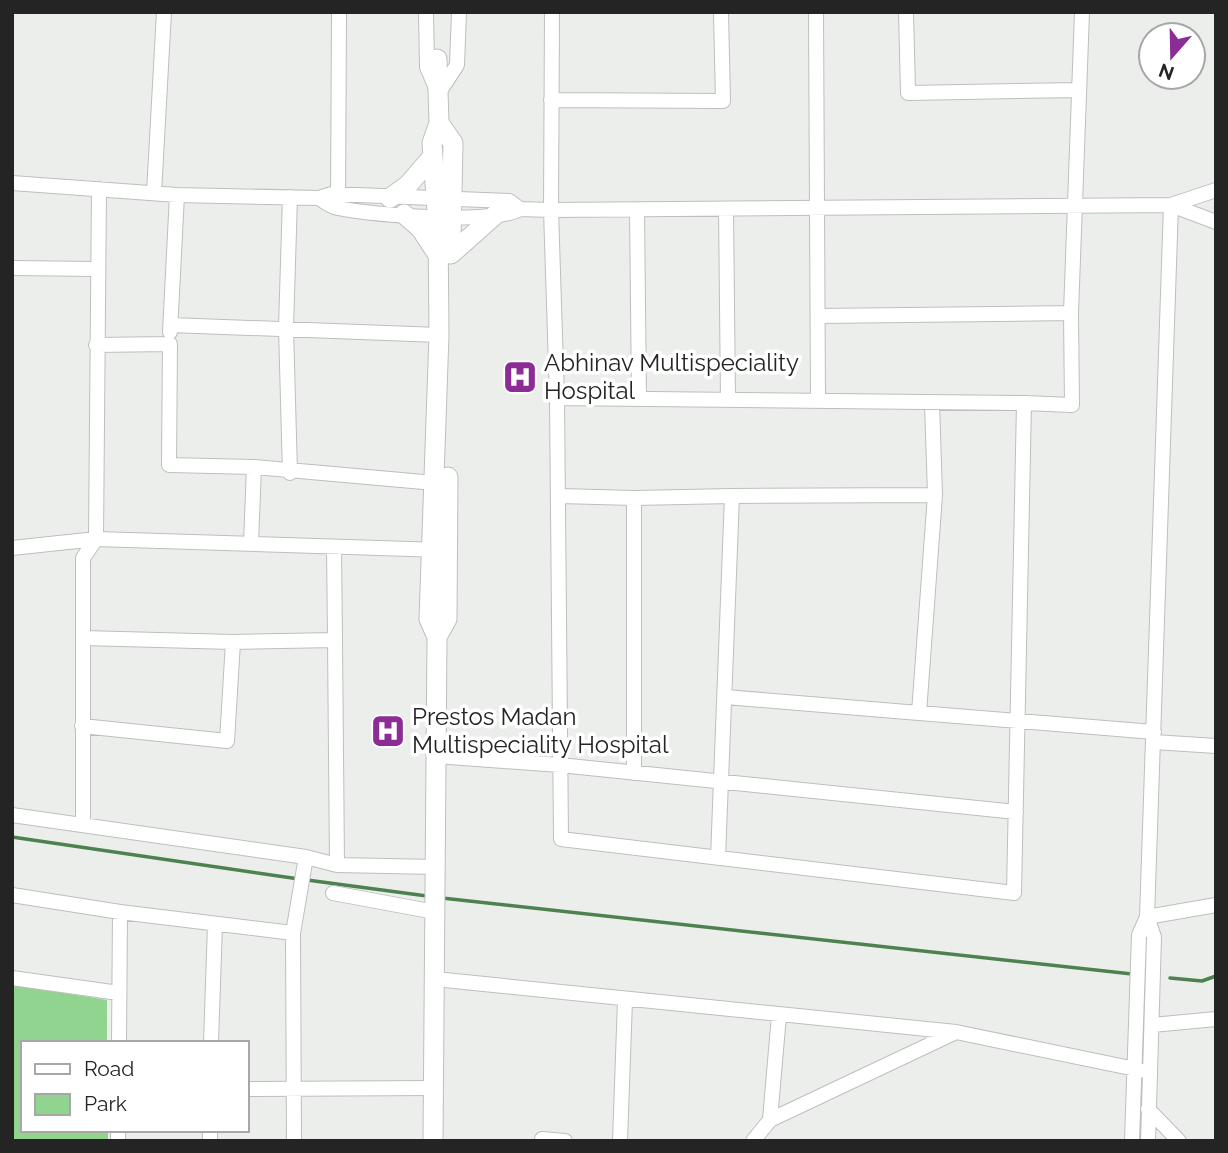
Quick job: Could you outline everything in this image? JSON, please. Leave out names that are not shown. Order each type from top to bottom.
[{"type":"main road","points":[[437,60],[439,123],[432,143],[432,156],[444,208]]},
{"type":"main road","points":[[433,1141],[437,637],[429,619],[441,550],[444,208],[453,143],[439,123]]},
{"type":"main road","points":[[390,198],[408,185],[432,156]]},
{"type":"main road","points":[[404,214],[445,255],[439,335],[435,483],[441,550]]},
{"type":"main road","points":[[445,255],[495,215]]},
{"type":"street","points":[[154,193],[164,12]]},
{"type":"street","points":[[338,201],[339,12]]},
{"type":"street","points":[[426,12],[427,67],[438,94]]},
{"type":"street","points":[[438,94],[457,65],[459,12]]},
{"type":"street","points":[[552,12],[551,210],[560,496],[561,839],[1014,893],[1024,404]]},
{"type":"street","points":[[551,100],[723,101],[721,12]]},
{"type":"street","points":[[816,12],[818,401]]},
{"type":"street","points":[[906,12],[908,93],[1079,90]]},
{"type":"street","points":[[557,398],[1072,405],[1073,206],[1082,12]]},
{"type":"street","points":[[12,183],[177,195],[319,198],[404,214],[509,201],[520,209]]},
{"type":"street","points":[[83,823],[83,558],[96,539],[96,269],[99,189]]},
{"type":"street","points":[[338,201],[390,198],[444,208],[509,215],[520,209],[1171,205],[1216,190]]},
{"type":"street","points":[[177,195],[170,344],[169,465],[254,467],[435,483]]},
{"type":"street","points":[[289,197],[286,328],[290,472]]},
{"type":"street","points":[[1171,205],[1216,222]]},
{"type":"street","points":[[1148,1141],[1154,937],[1147,917],[1171,205]]},
{"type":"street","points":[[726,209],[728,400]]},
{"type":"street","points":[[638,210],[639,399]]},
{"type":"street","points":[[12,268],[96,269]]},
{"type":"street","points":[[818,316],[1071,313]]},
{"type":"street","points":[[171,325],[439,335]]},
{"type":"street","points":[[96,345],[170,344]]},
{"type":"street","points":[[919,713],[935,495],[932,403]]},
{"type":"street","points":[[251,544],[254,467]]},
{"type":"street","points":[[560,496],[634,498],[935,495]]},
{"type":"street","points":[[718,858],[724,782],[732,496]]},
{"type":"street","points":[[634,498],[634,773]]},
{"type":"street","points":[[12,548],[96,539],[441,550]]},
{"type":"street","points":[[334,547],[337,865]]},
{"type":"street","points":[[83,638],[233,642],[335,640]]},
{"type":"street","points":[[82,726],[227,741],[233,642]]},
{"type":"street","points":[[726,696],[1017,721],[1216,746]]},
{"type":"street","points":[[436,756],[560,765],[1016,812]]},
{"type":"street","points":[[12,815],[83,823],[305,861],[435,875]]},
{"type":"street","points":[[294,1141],[293,933],[305,861]]},
{"type":"street","points":[[333,892],[435,911]]},
{"type":"street","points":[[12,895],[120,912],[293,933]]},
{"type":"street","points":[[1147,917],[1216,905]]},
{"type":"street","points":[[118,1041],[120,912]]},
{"type":"street","points":[[1132,1141],[1132,1066],[1139,935],[1147,917]]},
{"type":"street","points":[[211,1041],[215,924]]},
{"type":"street","points":[[12,978],[119,993]]},
{"type":"street","points":[[435,979],[956,1032],[1132,1066],[1150,1072]]},
{"type":"street","points":[[620,1141],[625,1000]]},
{"type":"street","points":[[770,1120],[779,1014]]},
{"type":"street","points":[[1152,1025],[1216,1019]]},
{"type":"street","points":[[753,1141],[770,1120],[956,1032]]},
{"type":"street","points":[[248,1089],[434,1088]]},
{"type":"street","points":[[1148,1109],[1179,1141]]},
{"type":"street","points":[[1119,1141],[1131,1116]]},
{"type":"street","points":[[542,1139],[565,1141]]},
{"type":"green space","points":[[12,984],[107,1000],[107,1041],[21,1041],[21,1132],[108,1132],[108,1141],[12,1141]]},
{"type":"waterway","points":[[12,837],[299,879]]},
{"type":"waterway","points":[[307,880],[427,896]]},
{"type":"waterway","points":[[442,898],[1132,974]]},
{"type":"waterway","points":[[1170,978],[1202,981],[1216,976]]},
{"type":"place","name":"Abhinav Multispeciality Hospital","points":[[520,377]]},
{"type":"place","name":"Prestos Madan Multispeciality Hospital","points":[[388,731]]}]
